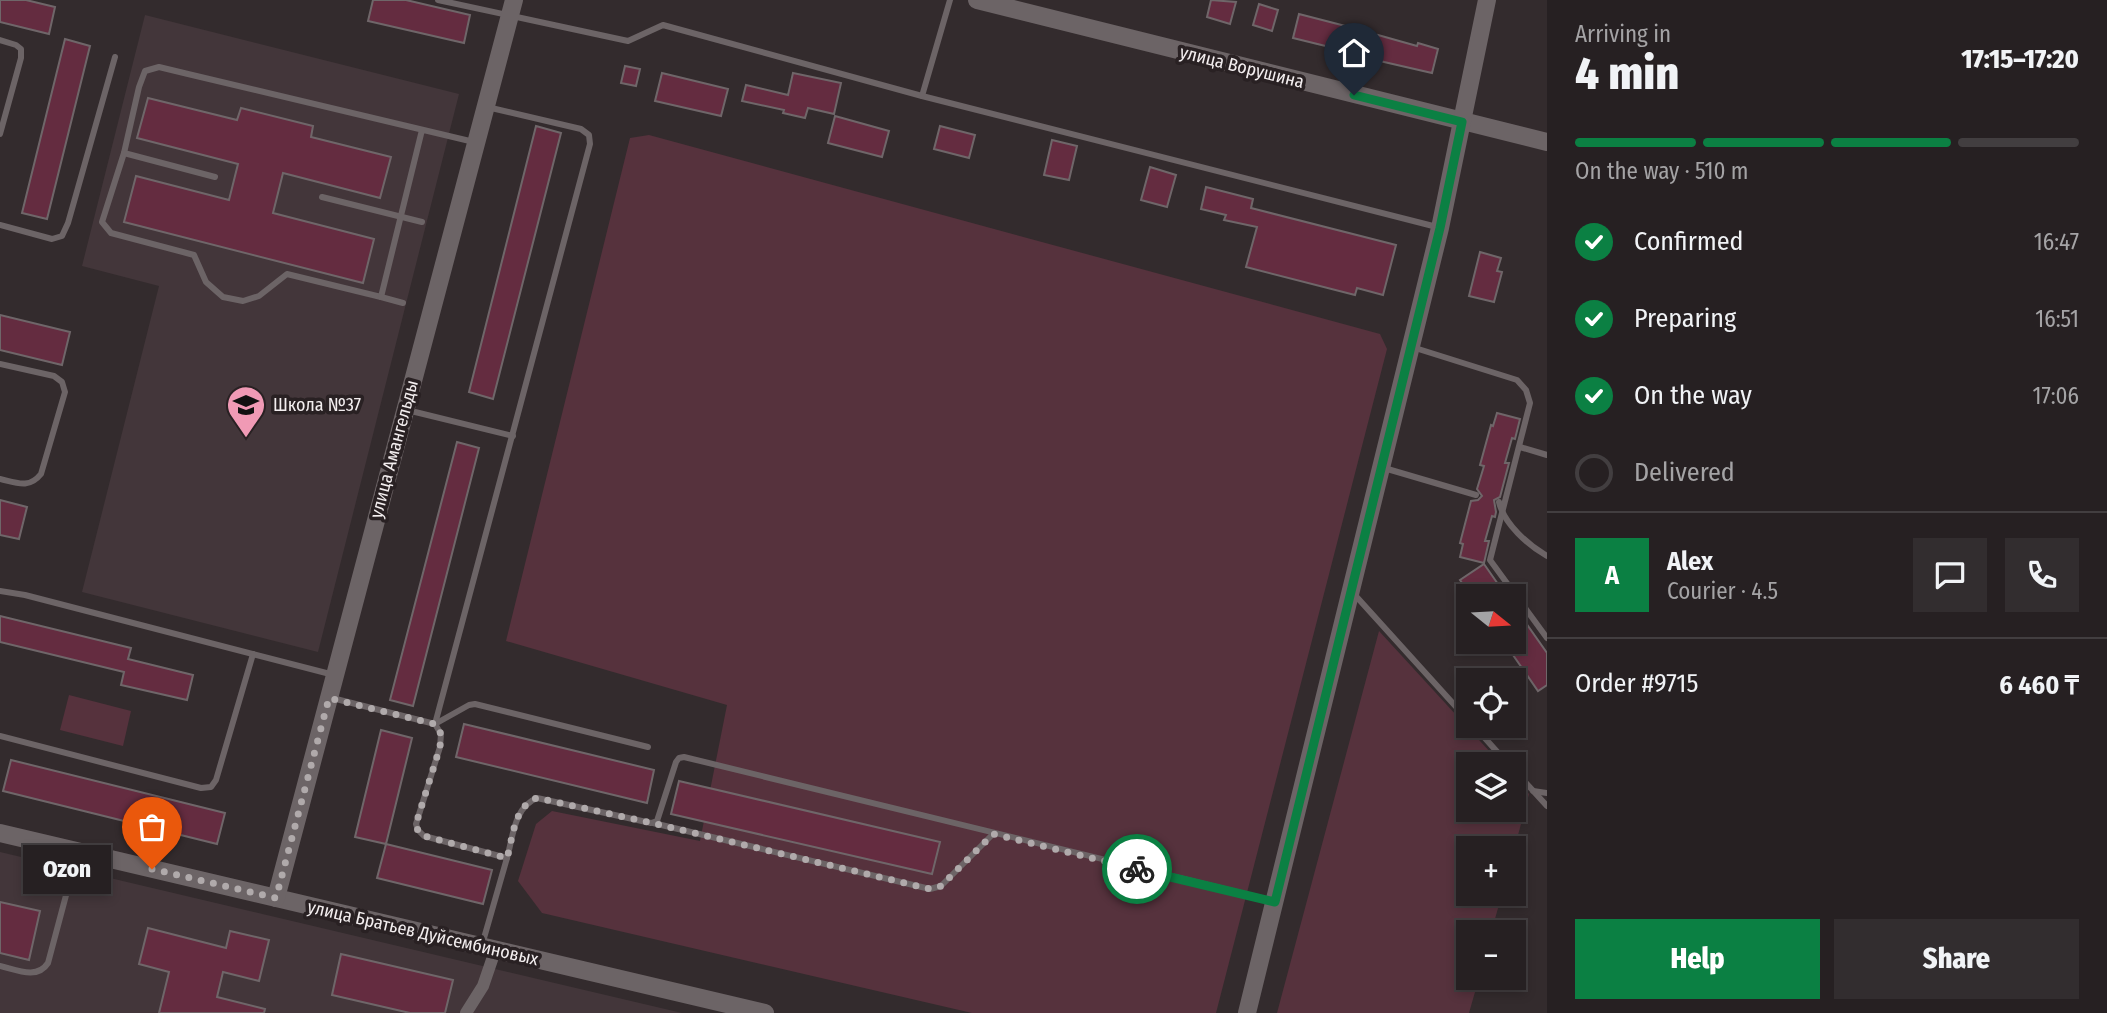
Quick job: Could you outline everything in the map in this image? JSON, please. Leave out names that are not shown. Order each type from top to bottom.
[{"type":"street","name":"улица Ворушина","points":[[977,0],[1547,142]]},
{"type":"street","points":[[1247,1013],[1440,228],[1487,0]]},
{"type":"street","name":"улица Амангельды","points":[[276,898],[512,8]]},
{"type":"street","name":"улица Братьев Дуйсембиновых","points":[[0,833],[737,1010],[765,1013]]},
{"type":"street","points":[[466,1013],[483,986],[488,949]]},
{"type":"street","points":[[474,1000],[479,1013]]},
{"type":"lane","points":[[438,0],[512,8],[628,41],[663,25],[922,96],[1440,228]]},
{"type":"lane","points":[[922,96],[950,0]]},
{"type":"lane","points":[[0,40],[22,50],[0,134]]},
{"type":"lane","points":[[0,225],[52,239],[62,236],[115,57]]},
{"type":"lane","points":[[403,303],[287,274],[259,296],[243,301],[223,296],[206,282],[194,256],[111,233],[102,222],[124,153],[145,71],[159,67],[475,142]]},
{"type":"lane","points":[[485,106],[580,129],[589,135],[590,144],[435,724],[441,734],[440,747],[416,824],[418,831],[424,836],[507,858]]},
{"type":"lane","points":[[381,297],[422,130]]},
{"type":"lane","points":[[124,153],[215,177]]},
{"type":"lane","points":[[322,197],[422,222]]},
{"type":"lane","points":[[1410,346],[1517,380],[1526,390],[1530,403],[1490,561],[1547,638]]},
{"type":"lane","points":[[0,364],[54,376],[62,382],[65,392],[41,474],[35,482],[27,485],[0,479]]},
{"type":"lane","points":[[404,410],[513,436]]},
{"type":"lane","points":[[1520,447],[1547,454]]},
{"type":"lane","points":[[1381,468],[1476,495]]},
{"type":"lane","points":[[1499,502],[1502,515],[1534,548],[1547,556]]},
{"type":"lane","points":[[0,590],[334,675]]},
{"type":"lane","points":[[1351,591],[1456,707]]},
{"type":"lane","points":[[0,736],[201,788],[211,787],[216,780],[253,653]]},
{"type":"lane","points":[[329,698],[435,724],[475,704],[648,747]]},
{"type":"lane","points":[[1485,738],[1497,752]]},
{"type":"lane","points":[[652,823],[657,821],[660,815],[676,762],[684,757],[1275,902]]},
{"type":"lane","points":[[1526,783],[1547,806]]},
{"type":"lane","points":[[1533,791],[1547,793]]},
{"type":"lane","points":[[488,949],[520,810],[527,802],[537,798],[930,889],[941,886],[993,834]]},
{"type":"lane","points":[[0,966],[34,974],[43,971],[48,963],[78,852]]},
{"type":"shaded area","name":"Школа №37","points":[[145,15],[459,94],[318,652],[82,592],[159,286],[82,266]]},
{"type":"shaded area","points":[[649,135],[1380,334],[1387,349],[1216,1013],[972,1013],[542,913],[518,881],[536,824],[552,811],[700,841],[727,705],[506,641],[630,138]]},
{"type":"shaded area","points":[[1379,631],[1456,715],[1456,738],[1477,738],[1490,752],[1456,752],[1456,822],[1522,822],[1518,836],[1456,836],[1456,906],[1499,906],[1495,920],[1456,920],[1456,990],[1476,990],[1469,1013],[1277,1013]]},
{"type":"shaded area","points":[[69,695],[131,711],[123,746],[60,730]]},
{"type":"shaded area","points":[[0,852],[682,1013],[0,1013]]},
{"type":"building","points":[[0,0],[26,0],[55,7],[49,34],[0,22]]},
{"type":"building","points":[[373,0],[406,0],[470,15],[464,43],[368,21]]},
{"type":"building","points":[[1211,0],[1236,2],[1230,24],[1207,17]]},
{"type":"building","points":[[1259,4],[1278,10],[1272,31],[1253,25]]},
{"type":"building","points":[[1299,14],[1357,29],[1350,52],[1293,38]]},
{"type":"building","points":[[1378,35],[1438,49],[1432,73],[1371,59]]},
{"type":"building","points":[[65,39],[90,46],[47,219],[22,213]]},
{"type":"building","points":[[625,66],[640,69],[636,86],[621,83]]},
{"type":"building","points":[[662,73],[728,89],[721,116],[655,101]]},
{"type":"building","points":[[793,73],[841,83],[834,114],[808,108],[805,118],[783,113],[784,110],[742,101],[746,85],[788,95]]},
{"type":"building","points":[[148,98],[237,120],[241,108],[313,126],[311,137],[391,157],[380,198],[283,173],[273,213],[374,239],[363,283],[124,222],[136,176],[229,200],[238,164],[137,138]]},
{"type":"building","points":[[835,116],[889,131],[882,157],[828,143]]},
{"type":"building","points":[[536,126],[561,133],[493,399],[469,392]]},
{"type":"building","points":[[940,126],[975,135],[969,158],[934,149]]},
{"type":"building","points":[[1052,140],[1077,146],[1069,180],[1044,175]]},
{"type":"building","points":[[1150,167],[1176,175],[1167,207],[1141,200]]},
{"type":"building","points":[[1206,187],[1253,199],[1251,208],[1396,245],[1383,295],[1357,288],[1355,295],[1246,267],[1257,227],[1224,220],[1226,215],[1201,209]]},
{"type":"building","points":[[1480,252],[1501,258],[1497,271],[1502,272],[1494,302],[1469,296]]},
{"type":"building","points":[[0,315],[70,332],[62,365],[0,350]]},
{"type":"building","points":[[1497,413],[1520,419],[1505,463],[1509,463],[1500,497],[1494,500],[1496,512],[1495,517],[1492,516],[1485,541],[1489,541],[1484,563],[1460,557],[1463,544],[1460,543],[1471,501],[1482,496],[1477,489],[1484,466],[1480,465]]},
{"type":"building","points":[[457,442],[479,448],[413,706],[390,700]]},
{"type":"building","points":[[0,500],[27,507],[19,539],[0,535]]},
{"type":"building","points":[[1484,564],[1498,584],[1463,584],[1460,580]]},
{"type":"building","points":[[0,616],[131,648],[128,659],[193,675],[187,700],[121,685],[124,672],[0,642]]},
{"type":"building","points":[[1526,623],[1547,653],[1547,685],[1538,691],[1526,674],[1526,668],[1522,668],[1512,654],[1526,654]]},
{"type":"building","points":[[464,724],[654,770],[647,803],[456,757]]},
{"type":"building","points":[[381,730],[412,738],[386,844],[355,837]]},
{"type":"building","points":[[11,760],[225,813],[217,844],[3,791]]},
{"type":"building","points":[[679,781],[940,842],[932,874],[671,814]]},
{"type":"building","points":[[386,844],[492,870],[483,904],[377,878]]},
{"type":"building","points":[[0,902],[40,911],[29,960],[0,953]]},
{"type":"building","points":[[148,928],[226,948],[230,931],[269,940],[259,981],[223,972],[217,997],[265,1009],[264,1013],[159,1013],[169,972],[139,964]]},
{"type":"building","points":[[341,954],[453,980],[445,1013],[410,1013],[332,995]]},
{"type":"way so far","points":[[152,869],[276,898],[329,698],[435,724],[441,734],[440,747],[416,824],[418,831],[424,836],[507,858],[520,810],[527,802],[537,798],[930,889],[941,886],[993,834],[1137,869]]},
{"type":"place","name":"Школа №37","points":[[246,439]]},
{"type":"place","name":"Ozon","points":[[152,869]]},
{"type":"route","points":[[1137,869],[1275,902],[1440,228],[1462,122],[1354,95]]}]
